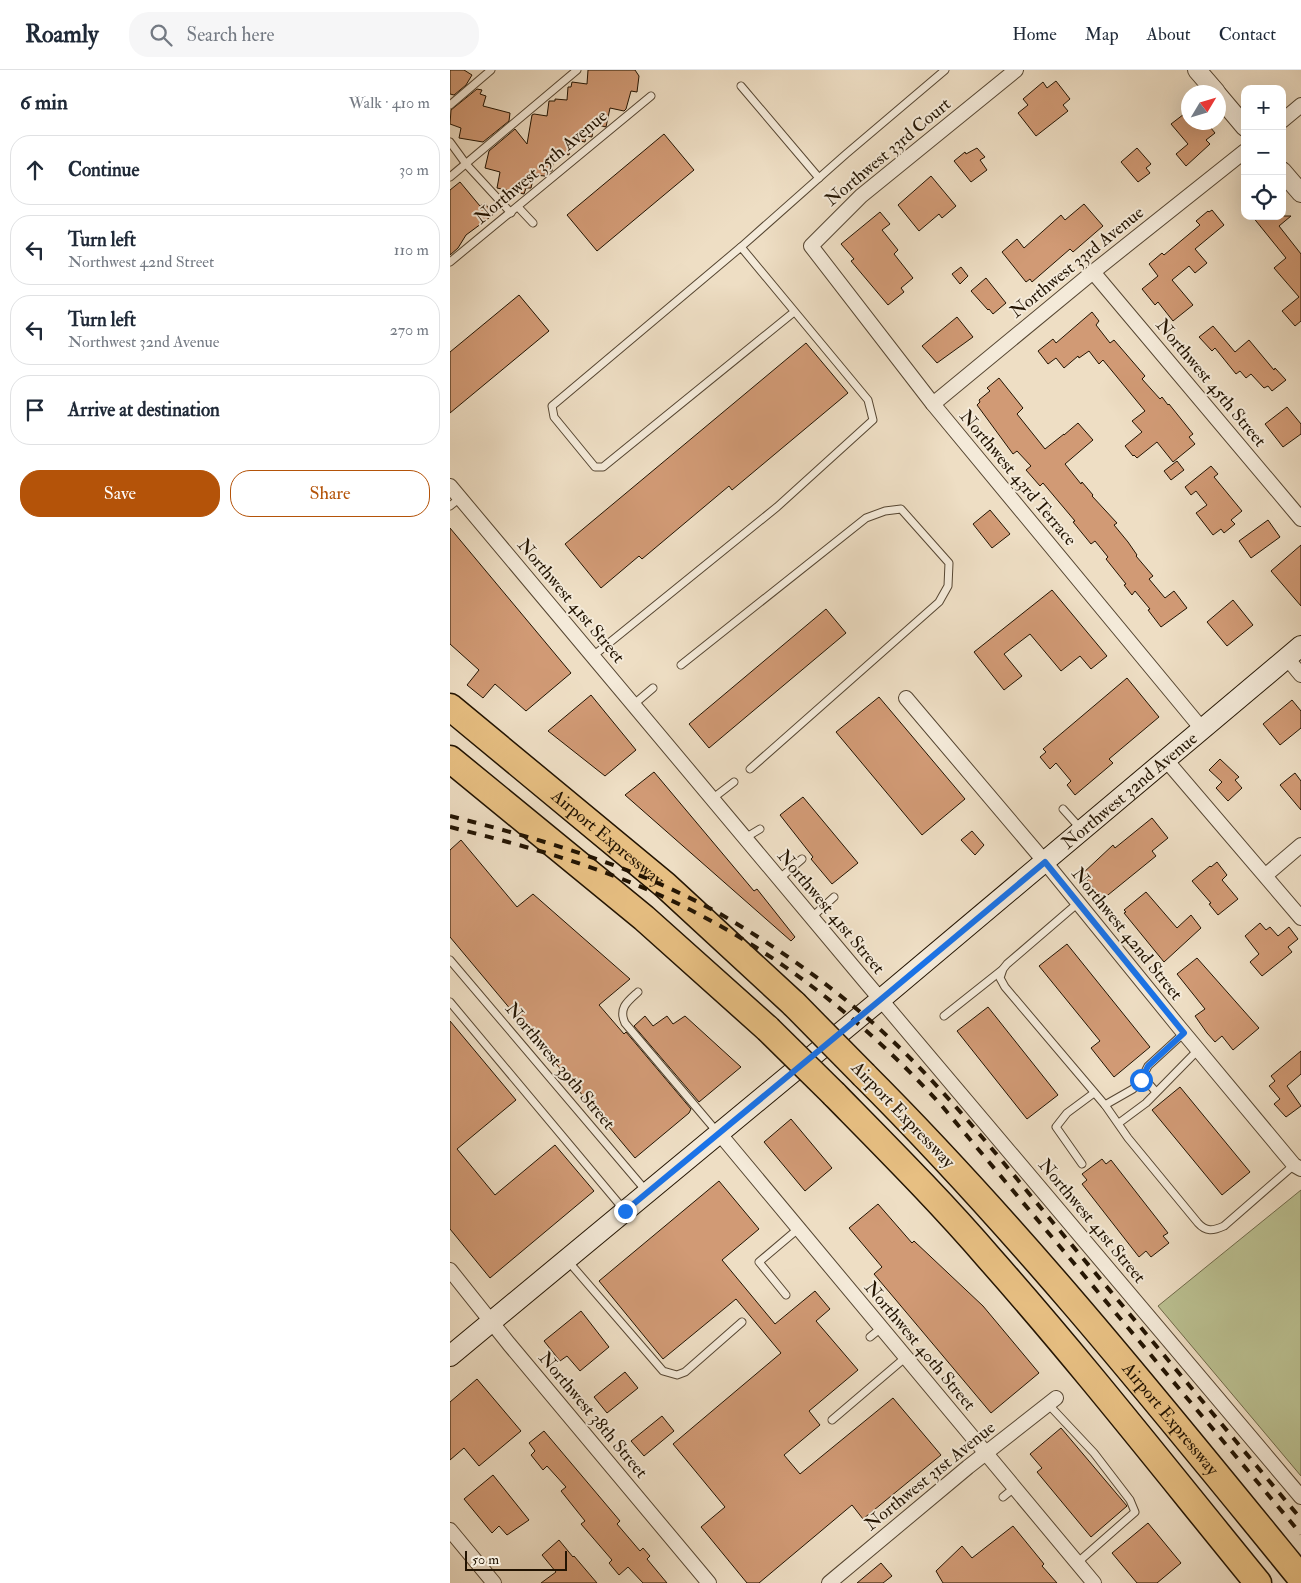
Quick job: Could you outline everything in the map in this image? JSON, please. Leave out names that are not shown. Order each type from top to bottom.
[{"type":"highway","name":"Airport Expressway","points":[[450,707],[665,885],[794,1004],[926,1136],[1064,1291],[1301,1578]]},
{"type":"highway","name":"Airport Expressway","points":[[450,759],[644,918],[768,1029],[902,1162],[989,1257],[1063,1343],[1258,1583]]},
{"type":"main road","name":"Northwest 32nd Avenue","points":[[450,1356],[880,1000],[1294,652]]},
{"type":"street","name":"Northwest 33rd Court","points":[[811,246],[861,196],[1016,70]]},
{"type":"street","points":[[1197,70],[1210,85]]},
{"type":"street","points":[[1226,104],[1241,121]]},
{"type":"street","points":[[1286,118],[1301,105]]},
{"type":"street","name":"Northwest 33rd Avenue","points":[[933,404],[1093,272],[1241,154]]},
{"type":"street","points":[[1286,175],[1301,192]]},
{"type":"street","name":"Northwest 43rd Terrace","points":[[811,246],[933,404],[1202,729]]},
{"type":"street","name":"Northwest 45th Street","points":[[1093,272],[1301,519]]},
{"type":"street","name":"Northwest 41st Street","points":[[450,486],[455,502],[593,656],[880,1000],[1301,1498]]},
{"type":"street","points":[[1294,652],[1301,675]]},
{"type":"street","name":"Northwest 42nd Street","points":[[906,698],[1045,862],[1198,1050],[1298,1167]]},
{"type":"street","points":[[1166,760],[1301,918]]},
{"type":"street","points":[[1266,875],[1301,845]]},
{"type":"street","name":"Northwest 40th Street","points":[[719,1133],[798,1230],[875,1332],[906,1357],[1094,1583]]},
{"type":"street","name":"Northwest 38th Street","points":[[450,1270],[709,1583]]},
{"type":"street","name":"Northwest 31st Avenue","points":[[829,1583],[1052,1401]]},
{"type":"street","points":[[450,1530],[494,1583]]},
{"type":"lane","points":[[450,105],[491,70]]},
{"type":"lane","points":[[450,177],[577,70]]},
{"type":"lane","points":[[794,312],[603,467],[595,467],[554,417],[552,406],[741,247],[945,70]]},
{"type":"lane","points":[[741,86],[819,178]]},
{"type":"lane","name":"Northwest 35th Avenue","points":[[450,262],[651,96]]},
{"type":"lane","points":[[450,142],[466,164],[511,213]]},
{"type":"lane","points":[[518,207],[532,222]]},
{"type":"lane","points":[[593,656],[777,507],[872,420],[868,400],[741,247]]},
{"type":"lane","points":[[681,664],[866,518],[884,511],[901,509],[949,563],[948,586],[939,602],[750,769]]},
{"type":"lane","points":[[633,705],[653,688]]},
{"type":"lane","points":[[712,799],[734,782]]},
{"type":"lane","points":[[1063,809],[1082,831]]},
{"type":"lane","points":[[745,838],[760,829]]},
{"type":"lane","points":[[779,879],[802,859]]},
{"type":"lane","points":[[812,918],[834,897]]},
{"type":"lane","points":[[944,1016],[1002,970],[1078,903]]},
{"type":"lane","name":"Northwest 39th Street","points":[[450,960],[647,1192]]},
{"type":"lane","points":[[1002,970],[1000,978],[1005,987],[1105,1105],[1128,1138],[1203,1228],[1211,1231],[1224,1226],[1274,1183],[1298,1167]]},
{"type":"lane","points":[[638,992],[626,1003],[622,1017],[625,1023],[719,1133]]},
{"type":"lane","points":[[450,1002],[625,1211]]},
{"type":"lane","points":[[1105,1105],[1133,1088],[1143,1077],[1148,1066],[1184,1033]]},
{"type":"lane","points":[[1119,1124],[1146,1103],[1198,1050]]},
{"type":"lane","points":[[1143,1077],[1156,1092]]},
{"type":"lane","points":[[1082,1164],[1056,1127],[1067,1113],[1094,1093]]},
{"type":"lane","points":[[786,1295],[759,1262],[798,1230]]},
{"type":"lane","points":[[566,1259],[663,1371],[677,1375],[685,1372],[742,1322]]},
{"type":"lane","points":[[832,1420],[906,1357]]},
{"type":"lane","points":[[1052,1401],[1130,1500],[1135,1512],[1077,1563]]},
{"type":"lane","points":[[1003,1497],[1014,1488]]},
{"type":"green space","points":[[1301,1190],[1301,1476],[1158,1306]]},
{"type":"building","points":[[450,70],[464,70],[472,75],[466,85],[454,95],[450,94]]},
{"type":"building","points":[[588,70],[635,70],[639,76],[637,92],[631,91],[626,109],[624,111],[610,108],[606,127],[594,124],[592,137],[586,136],[585,142],[571,139],[569,155],[560,153],[559,156],[554,155],[552,171],[548,171],[545,176],[534,175],[531,188],[526,188],[524,194],[497,188],[500,172],[485,168],[489,151],[515,129],[527,144],[532,115],[547,116],[549,101],[555,101],[555,99],[567,100],[568,87],[571,87],[572,82],[587,84]]},
{"type":"building","points":[[1056,81],[1070,99],[1063,105],[1068,111],[1036,136],[1018,113],[1028,105],[1023,99],[1043,82],[1047,88]]},
{"type":"building","points":[[477,89],[482,90],[480,94],[486,96],[483,106],[510,113],[509,121],[483,142],[459,138],[461,128],[450,124],[451,110]]},
{"type":"building","points":[[1181,116],[1181,130],[1213,130],[1215,133],[1206,140],[1210,144],[1186,166],[1176,154],[1188,144],[1171,124]]},
{"type":"building","points":[[664,134],[694,170],[597,251],[567,215]]},
{"type":"building","points":[[977,148],[985,157],[980,160],[987,170],[971,182],[954,161],[965,152],[966,154]]},
{"type":"building","points":[[1137,148],[1151,164],[1146,168],[1150,173],[1138,182],[1121,162]]},
{"type":"building","points":[[931,176],[956,206],[942,218],[939,214],[919,231],[898,205]]},
{"type":"building","points":[[460,182],[480,206],[485,203],[493,215],[466,235],[458,248],[450,255],[450,190]]},
{"type":"building","points":[[1084,204],[1103,226],[1073,252],[1070,249],[1032,282],[1030,279],[1026,282],[1002,252],[1017,239],[1024,248],[1061,215],[1065,220]]},
{"type":"building","points":[[1212,210],[1224,225],[1195,249],[1207,263],[1195,273],[1189,266],[1172,280],[1193,305],[1173,321],[1158,302],[1155,305],[1142,289],[1158,276],[1149,264],[1162,253],[1164,255],[1200,225],[1196,221]]},
{"type":"building","points":[[880,212],[890,224],[882,230],[898,250],[894,254],[913,278],[901,288],[904,292],[888,305],[851,261],[854,259],[841,244]]},
{"type":"building","points":[[1286,216],[1291,216],[1279,226],[1301,254],[1301,321],[1295,326],[1282,311],[1299,297],[1274,268],[1286,258],[1255,220],[1286,220]]},
{"type":"building","points":[[961,267],[968,276],[960,284],[952,274]]},
{"type":"building","points":[[986,278],[1006,303],[993,314],[971,291]]},
{"type":"building","points":[[519,295],[549,331],[450,413],[450,352]]},
{"type":"building","points":[[1092,312],[1099,321],[1096,325],[1110,343],[1114,340],[1145,376],[1142,379],[1160,399],[1162,397],[1169,404],[1193,434],[1189,437],[1195,444],[1173,462],[1157,442],[1137,458],[1125,446],[1142,432],[1132,421],[1145,411],[1103,360],[1099,364],[1089,351],[1079,358],[1078,356],[1064,368],[1056,358],[1048,364],[1038,351],[1053,339],[1056,343]]},
{"type":"building","points":[[957,317],[973,337],[937,363],[922,346]]},
{"type":"building","points":[[1213,326],[1235,352],[1249,340],[1274,370],[1275,368],[1286,380],[1272,391],[1268,386],[1264,388],[1251,374],[1246,378],[1240,371],[1236,374],[1215,348],[1212,351],[1199,337]]},
{"type":"building","points":[[806,343],[848,393],[732,490],[729,486],[642,559],[639,556],[601,588],[565,544]]},
{"type":"building","points":[[999,378],[1023,408],[1017,414],[1045,449],[1078,423],[1093,440],[1065,464],[1117,523],[1114,525],[1153,576],[1149,579],[1165,598],[1174,591],[1187,608],[1161,627],[1148,610],[1150,609],[1135,591],[1132,595],[1124,585],[1126,584],[1106,559],[1108,557],[1095,541],[1091,544],[1073,522],[1075,521],[1043,483],[1040,486],[1026,470],[1031,466],[1017,451],[1013,454],[977,405],[980,402],[979,400],[990,391],[987,388]]},
{"type":"building","points":[[1287,407],[1301,424],[1301,434],[1283,447],[1265,424]]},
{"type":"building","points":[[1177,461],[1184,470],[1171,480],[1164,471]]},
{"type":"building","points":[[1211,466],[1218,474],[1214,477],[1242,511],[1231,520],[1235,524],[1224,533],[1221,529],[1213,535],[1196,513],[1207,505],[1196,491],[1191,495],[1185,487]]},
{"type":"building","points":[[990,510],[1010,534],[992,548],[973,524]]},
{"type":"building","points":[[1268,520],[1280,537],[1251,558],[1239,541]]},
{"type":"building","points":[[450,528],[571,673],[526,711],[495,684],[483,698],[467,685],[479,670],[450,644]]},
{"type":"building","points":[[1301,545],[1301,606],[1271,571]]},
{"type":"building","points":[[1052,590],[1107,656],[1091,669],[1080,656],[1061,671],[1030,634],[1004,654],[1022,676],[1004,690],[974,652]]},
{"type":"building","points":[[1233,600],[1253,625],[1227,646],[1207,622]]},
{"type":"building","points":[[826,609],[846,633],[709,748],[689,724]]},
{"type":"building","points":[[1127,678],[1159,717],[1109,759],[1113,763],[1075,795],[1067,785],[1071,781],[1056,763],[1050,769],[1040,757],[1046,752],[1043,749]]},
{"type":"building","points":[[591,695],[636,750],[605,776],[548,731]]},
{"type":"building","points":[[879,697],[965,799],[922,835],[836,732]]},
{"type":"building","points":[[1292,700],[1301,711],[1301,728],[1280,745],[1263,724]]},
{"type":"building","points":[[1220,759],[1239,777],[1235,780],[1242,788],[1228,801],[1216,788],[1222,782],[1209,770]]},
{"type":"building","points":[[654,772],[754,891],[757,889],[795,937],[791,941],[625,795]]},
{"type":"building","points":[[1295,773],[1301,781],[1301,810],[1280,785]]},
{"type":"building","points":[[803,797],[858,863],[832,884],[811,859],[813,857],[780,815]]},
{"type":"building","points":[[1152,818],[1168,838],[1152,851],[1156,856],[1103,899],[1082,874],[1113,845],[1115,848]]},
{"type":"building","points":[[972,831],[984,845],[975,855],[961,840]]},
{"type":"building","points":[[461,840],[517,907],[533,894],[630,979],[599,1005],[624,1034],[626,1032],[691,1109],[689,1113],[635,1158],[450,937],[450,850]]},
{"type":"building","points":[[1217,862],[1227,875],[1222,880],[1238,899],[1218,915],[1209,904],[1211,903],[1192,881]]},
{"type":"building","points":[[1146,892],[1177,928],[1191,915],[1201,928],[1164,962],[1124,913],[1126,912],[1124,910]]},
{"type":"building","points":[[1260,923],[1266,930],[1270,927],[1278,936],[1289,927],[1298,939],[1288,947],[1292,952],[1262,976],[1250,962],[1259,954],[1245,936]]},
{"type":"building","points":[[1067,944],[1150,1047],[1114,1077],[1091,1048],[1100,1041],[1039,966]]},
{"type":"building","points":[[1197,958],[1259,1028],[1233,1050],[1222,1036],[1215,1042],[1207,1033],[1195,1016],[1205,1009],[1177,974]]},
{"type":"building","points":[[988,1007],[1058,1095],[1027,1119],[957,1031]]},
{"type":"building","points":[[645,1016],[653,1026],[667,1016],[673,1024],[685,1016],[741,1067],[699,1102],[634,1026]]},
{"type":"building","points":[[450,1021],[516,1100],[457,1149],[495,1195],[555,1145],[594,1191],[490,1278],[450,1229]]},
{"type":"building","points":[[1301,1051],[1301,1074],[1287,1086],[1301,1106],[1286,1117],[1274,1104],[1280,1099],[1269,1086],[1275,1081],[1271,1076]]},
{"type":"building","points":[[1180,1087],[1250,1172],[1222,1195],[1152,1110]]},
{"type":"building","points":[[791,1119],[832,1168],[805,1191],[764,1142]]},
{"type":"building","points":[[1102,1159],[1106,1164],[1111,1160],[1168,1233],[1163,1236],[1169,1243],[1151,1257],[1146,1251],[1139,1257],[1082,1184],[1087,1180],[1082,1174]]},
{"type":"building","points":[[719,1181],[759,1229],[722,1260],[775,1324],[815,1291],[830,1309],[816,1321],[858,1370],[809,1411],[820,1425],[784,1455],[800,1474],[893,1398],[941,1455],[863,1519],[852,1505],[759,1583],[747,1583],[701,1527],[725,1507],[673,1444],[781,1353],[736,1299],[663,1359],[599,1281]]},
{"type":"building","points":[[878,1204],[912,1243],[914,1241],[983,1306],[1039,1373],[991,1413],[874,1274],[882,1267],[849,1228]]},
{"type":"building","points":[[581,1311],[609,1347],[580,1371],[567,1356],[560,1361],[544,1341]]},
{"type":"building","points":[[625,1372],[638,1388],[607,1413],[594,1397]]},
{"type":"building","points":[[477,1379],[521,1431],[479,1466],[464,1448],[450,1460],[450,1402]]},
{"type":"building","points":[[662,1416],[674,1431],[644,1456],[631,1441]]},
{"type":"building","points":[[1061,1428],[1127,1506],[1091,1537],[1037,1472],[1042,1468],[1030,1454]]},
{"type":"building","points":[[544,1431],[620,1521],[617,1524],[640,1551],[643,1548],[650,1556],[647,1559],[667,1583],[643,1583],[628,1567],[619,1575],[609,1563],[612,1560],[581,1524],[585,1521],[561,1491],[566,1487],[547,1466],[543,1470],[531,1455],[535,1451],[529,1443]]},
{"type":"building","points":[[493,1475],[529,1520],[507,1535],[499,1526],[492,1533],[464,1499]]},
{"type":"building","points":[[1148,1523],[1181,1563],[1157,1583],[1137,1583],[1112,1553]]},
{"type":"building","points":[[1013,1526],[1057,1583],[943,1583],[936,1571],[962,1546],[972,1558]]},
{"type":"building","points":[[559,1540],[597,1583],[541,1583],[556,1572],[542,1555]]},
{"type":"building","points":[[881,1563],[892,1576],[883,1583],[857,1583]]},
{"type":"railway","points":[[450,816],[589,856],[690,898],[722,915],[794,961],[861,1013],[903,1051],[968,1121],[1301,1519]]},
{"type":"railway","points":[[450,827],[584,865],[672,901],[715,923],[757,948],[836,1005],[908,1070],[942,1106],[1301,1534]]},
{"type":"route","points":[[625,1211],[1045,862],[1184,1033],[1148,1066],[1141,1080]]}]
